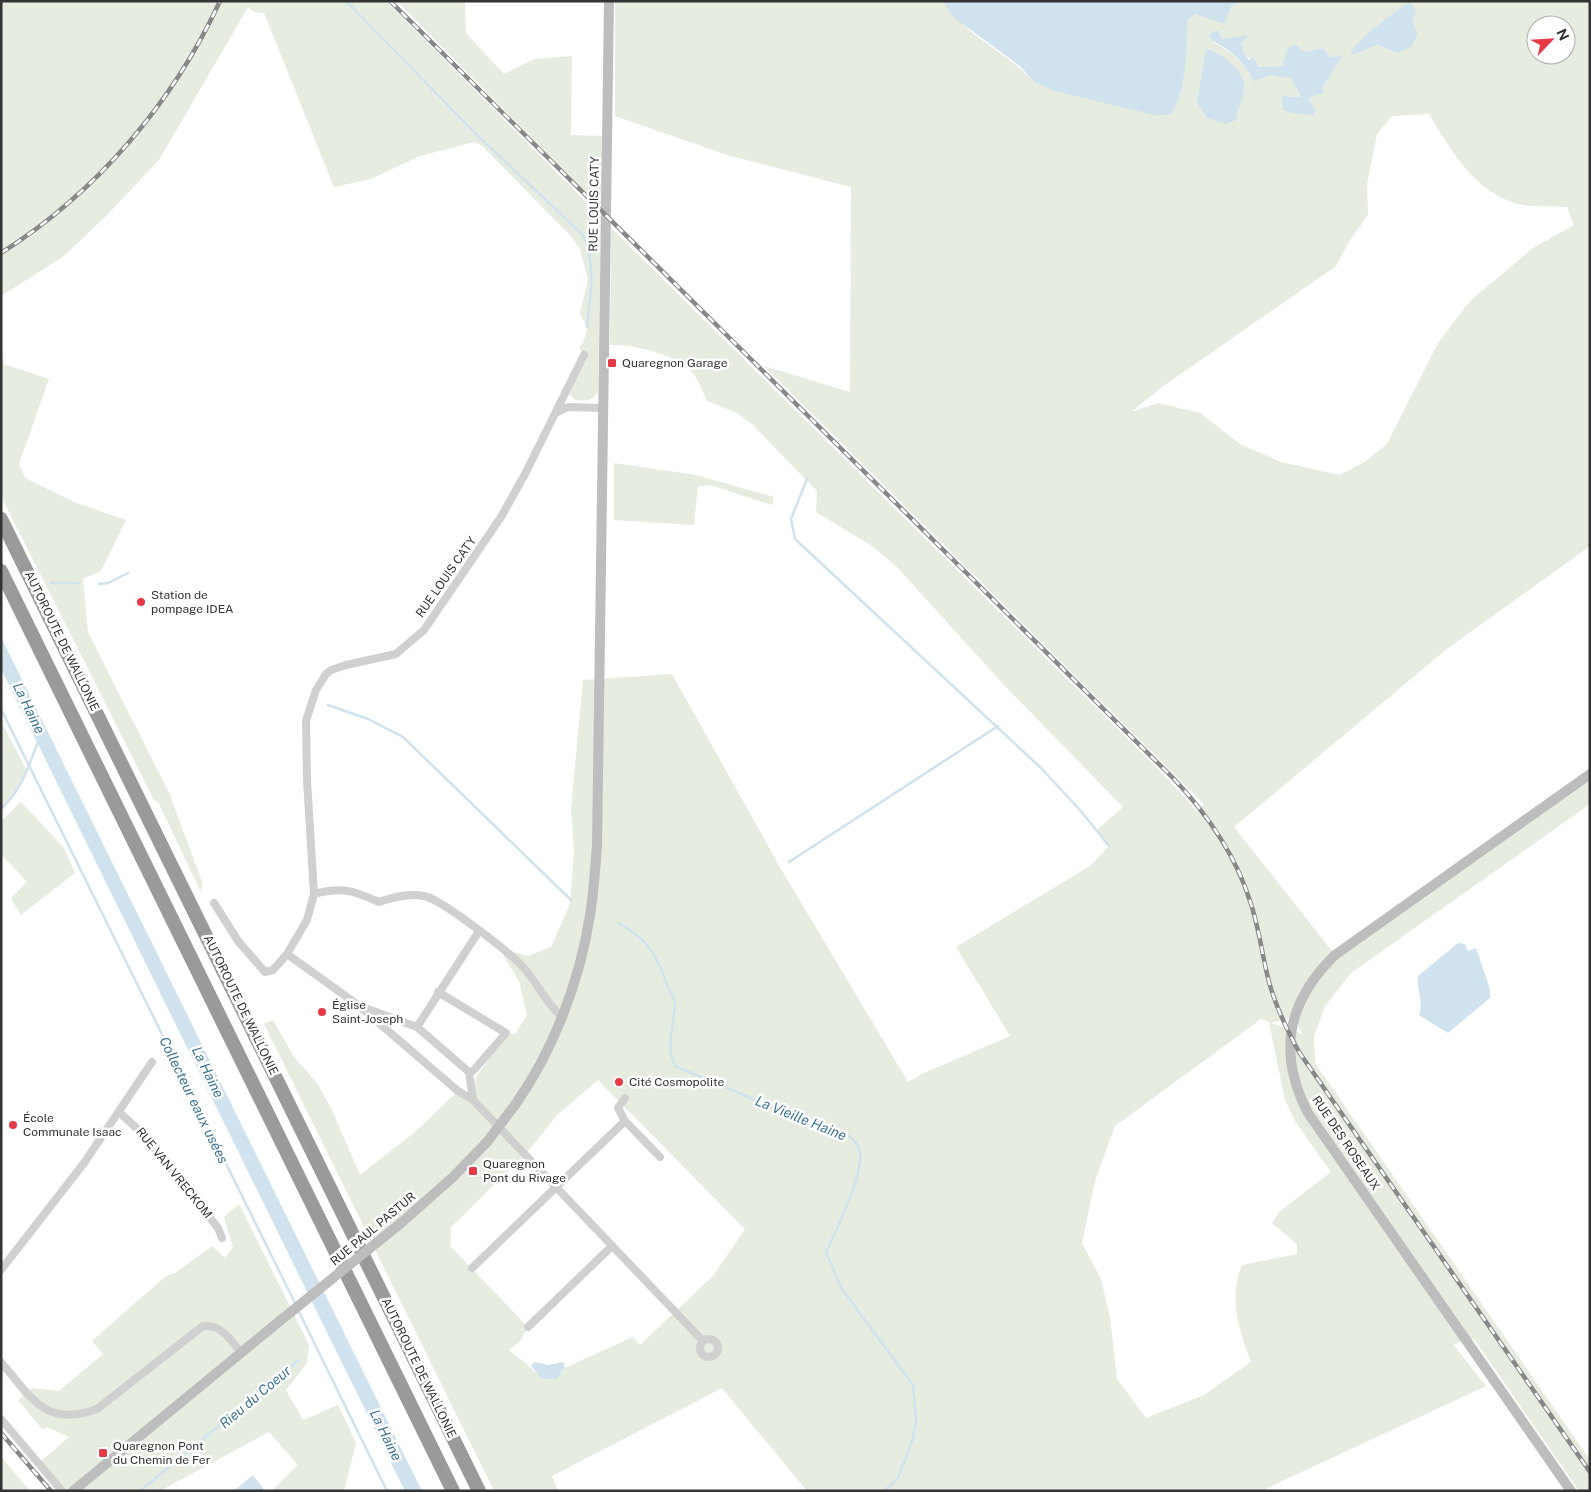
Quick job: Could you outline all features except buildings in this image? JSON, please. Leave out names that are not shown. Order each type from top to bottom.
[{"type":"highway","name":"AUTOROUTE DE WALLONIE","points":[[1,519],[478,1491]]},
{"type":"highway","name":"AUTOROUTE DE WALLONIE","points":[[1,571],[453,1491]]},
{"type":"main road","name":"RUE LOUIS CATY","points":[[591,912],[597,836],[609,1]]},
{"type":"main road","name":"RUE DES ROSEAUX","points":[[1571,1491],[1308,1113],[1294,1079],[1290,1035],[1294,1016],[1307,989],[1314,977],[1335,955],[1590,774]]},
{"type":"main road","name":"RUE PAUL PASTUR","points":[[73,1491],[400,1223],[453,1177],[487,1142],[515,1105],[541,1062],[561,1016],[582,955],[591,912]]},
{"type":"street","name":"RUE LOUIS CATY","points":[[214,903],[238,941],[265,972],[273,970],[287,954],[307,920],[314,894],[306,780],[306,721],[316,690],[326,674],[332,670],[346,664],[396,654],[424,630],[501,517],[556,413],[584,355]]},
{"type":"street","points":[[556,413],[568,407],[603,408]]},
{"type":"street","points":[[314,894],[328,890],[351,889],[379,902],[400,896],[426,896],[507,950],[525,969],[547,1003],[561,1016]]},
{"type":"street","points":[[417,1027],[479,931]]},
{"type":"street","points":[[287,954],[358,1006],[458,1091],[472,1100],[509,1136],[703,1341]]},
{"type":"street","points":[[438,992],[506,1033],[471,1072],[472,1100]]},
{"type":"street","points":[[358,1006],[417,1027],[471,1072]]},
{"type":"street","points":[[1,1270],[60,1195],[120,1112],[152,1062]]},
{"type":"street","points":[[625,1098],[618,1108],[625,1121],[660,1157]]},
{"type":"street","name":"RUE VAN VRECKOM","points":[[120,1112],[144,1135],[218,1228],[222,1238]]},
{"type":"street","points":[[472,1268],[625,1121]]},
{"type":"street","points":[[528,1327],[612,1246]]},
{"type":"street","points":[[1,1362],[40,1408],[51,1413],[80,1415],[97,1409],[203,1326],[209,1325],[220,1331],[241,1353]]},
{"type":"street","points":[[1,1419],[62,1491]]},
{"type":"shaded area","points":[[1,1],[386,1],[601,217],[598,391],[596,395],[591,399],[582,401],[575,400],[569,394],[588,355],[579,349],[585,338],[587,327],[580,313],[588,279],[580,249],[570,235],[481,145],[474,142],[420,156],[371,179],[334,187],[264,13],[254,12],[248,7],[159,160],[106,216],[64,256],[1,296]]},
{"type":"shaded area","points":[[397,1],[465,1],[466,33],[504,74],[534,59],[572,56],[571,135],[604,136],[602,209]]},
{"type":"shaded area","points":[[615,1],[943,1],[952,13],[974,34],[1023,71],[1034,82],[1171,114],[1181,92],[1186,56],[1187,19],[1196,14],[1241,1],[1590,1],[1590,546],[1448,648],[1234,827],[1335,955],[1590,774],[1590,804],[1351,973],[1325,1006],[1314,1036],[1315,1063],[1590,1460],[1590,1491],[1579,1491],[1474,1339],[1453,1344],[1486,1386],[1261,1491],[807,1491],[722,1388],[552,1476],[558,1491],[494,1491],[264,1024],[273,1020],[294,1057],[317,1083],[331,1108],[360,1175],[415,1132],[458,1091],[473,1099],[476,1077],[507,1033],[515,1034],[527,1015],[519,981],[503,955],[507,950],[528,956],[551,947],[570,904],[574,852],[571,809],[583,680],[672,674],[781,869],[908,1082],[922,1074],[1010,1036],[956,947],[1090,866],[1109,846],[1097,830],[1123,807],[1003,684],[897,567],[872,546],[816,512],[817,491],[751,423],[735,412],[707,401],[695,376],[679,362],[644,349],[610,345],[611,228],[1159,770],[1197,811],[1204,804],[764,366],[850,392],[851,187],[727,155],[615,116]],"holes":[[[1416,10],[1397,53],[1378,45],[1352,55]],[[1218,30],[1222,39],[1247,36],[1241,44],[1244,53],[1258,67],[1282,66],[1287,50],[1305,52],[1323,48],[1331,57],[1341,57],[1322,88],[1308,98],[1315,109],[1284,102],[1282,96],[1301,97],[1291,77],[1271,75],[1254,82],[1243,64],[1232,54],[1214,43]],[[1429,114],[1453,152],[1472,176],[1483,186],[1515,203],[1530,206],[1567,207],[1574,225],[1533,248],[1470,301],[1438,343],[1387,444],[1366,461],[1340,475],[1281,462],[1240,444],[1200,413],[1158,403],[1131,412],[1162,387],[1336,266],[1350,240],[1368,215],[1367,184],[1377,134],[1392,116]],[[1294,1016],[1302,1034],[1271,1023]],[[1261,1019],[1269,1022],[1285,1100],[1295,1121],[1331,1172],[1279,1212],[1272,1223],[1297,1244],[1297,1254],[1242,1265],[1236,1290],[1237,1314],[1251,1362],[1204,1395],[1146,1418],[1117,1379],[1110,1317],[1101,1279],[1082,1243],[1095,1181],[1115,1126]],[[598,1080],[745,1229],[713,1276],[640,1345],[633,1337],[565,1368],[561,1374],[534,1372],[509,1350],[520,1341],[528,1327],[450,1246],[451,1227],[526,1154],[557,1115]]]},
{"type":"shaded area","points":[[1,345],[4,364],[49,379],[19,464],[25,478],[74,502],[126,520],[101,571],[83,579],[88,632],[170,795],[202,882],[201,892],[158,802],[154,800],[1,496]]},
{"type":"shaded area","points":[[614,463],[696,475],[774,497],[772,505],[710,485],[698,486],[694,525],[614,520]]},
{"type":"shaded area","points":[[1,721],[27,771],[17,792],[1,809]]},
{"type":"shaded area","points":[[21,802],[64,848],[75,873],[21,915],[11,898],[27,882],[1,854],[1,821]]},
{"type":"shaded area","points":[[239,1204],[309,1345],[307,1363],[286,1390],[303,1420],[338,1405],[356,1443],[344,1491],[272,1491],[298,1465],[269,1432],[160,1491],[65,1491],[40,1462],[69,1437],[47,1427],[43,1430],[18,1400],[32,1388],[59,1391],[103,1354],[92,1341],[166,1276],[177,1272],[212,1246],[225,1258],[233,1247],[224,1217]]},
{"type":"shaded area","points":[[1,1457],[30,1491],[1,1491]]},
{"type":"water","points":[[943,1],[1241,1],[1231,6],[1224,24],[1196,14],[1188,19],[1185,68],[1181,92],[1171,114],[1158,116],[1055,91],[1034,82],[1020,66],[953,17]]},
{"type":"water","points":[[1409,2],[1416,10],[1412,22],[1418,34],[1412,46],[1397,53],[1378,45],[1352,55],[1351,51],[1364,37]]},
{"type":"water","points":[[1218,30],[1222,39],[1248,35],[1241,44],[1249,60],[1254,58],[1258,67],[1282,66],[1287,50],[1294,44],[1305,52],[1323,48],[1331,57],[1342,56],[1322,88],[1324,93],[1308,98],[1315,109],[1314,115],[1283,110],[1282,96],[1301,97],[1291,78],[1271,75],[1254,82],[1237,57],[1209,37],[1212,32]]},
{"type":"water","points":[[1206,49],[1225,58],[1237,70],[1244,83],[1236,120],[1226,124],[1207,118],[1197,103]]},
{"type":"water","name":"La Haine","points":[[1,637],[422,1491],[405,1491],[1,669]]},
{"type":"water","points":[[1458,943],[1465,944],[1468,951],[1476,948],[1490,989],[1490,998],[1448,1033],[1419,1015],[1421,1005],[1418,976]]},
{"type":"water","points":[[534,1362],[548,1365],[563,1362],[565,1368],[556,1379],[542,1379],[531,1366]]},
{"type":"water","points":[[253,1475],[265,1491],[234,1491]]},
{"type":"waterway","points":[[346,1],[476,134],[584,236],[591,270],[591,292],[587,327]]},
{"type":"waterway","points":[[807,479],[791,519],[795,539],[1041,768],[1080,810],[1109,846]]},
{"type":"waterway","points":[[99,584],[108,583],[128,573]]},
{"type":"waterway","points":[[51,583],[79,583]]},
{"type":"waterway","points":[[328,705],[368,719],[403,737],[571,900]]},
{"type":"waterway","name":"Collecteur eaux usées","points":[[1,709],[296,1305]]},
{"type":"waterway","points":[[789,862],[998,726]]},
{"type":"waterway","name":"La Haine","points":[[1,809],[20,785],[39,739]]},
{"type":"waterway","name":"La Vieille Haine","points":[[618,923],[645,942],[656,957],[673,998],[675,1005],[670,1044],[675,1066],[829,1131],[841,1132],[852,1138],[859,1148],[860,1161],[855,1185],[826,1253],[842,1289],[913,1385],[916,1419],[913,1439],[898,1478],[884,1491]]},
{"type":"waterway","name":"Collecteur eaux usées","points":[[298,1310],[387,1491]]},
{"type":"waterway","name":"Rieu du Coeur","points":[[140,1491],[299,1360]]},
{"type":"railway","points":[[1,253],[69,203],[100,174],[128,143],[155,110],[179,75],[201,39],[220,1]]},
{"type":"railway","points":[[390,1],[1174,779],[1198,806],[1228,851],[1244,884],[1256,921],[1272,991],[1282,1018],[1299,1052],[1590,1472]]},
{"type":"railway","points":[[1,1433],[51,1491]]},
{"type":"place","name":"Quaregnon Garage","points":[[612,363]]},
{"type":"place","name":"Station de pompage IDEA","points":[[141,602]]},
{"type":"place","name":"Église Saint-Joseph","points":[[322,1012]]},
{"type":"place","name":"Cité Cosmopolite","points":[[619,1082]]},
{"type":"place","name":"École Communale Isaac","points":[[13,1125]]},
{"type":"place","name":"Quaregnon Pont du Rivage","points":[[473,1171]]},
{"type":"place","name":"Quaregnon Pont du Chemin de Fer","points":[[103,1453]]}]
